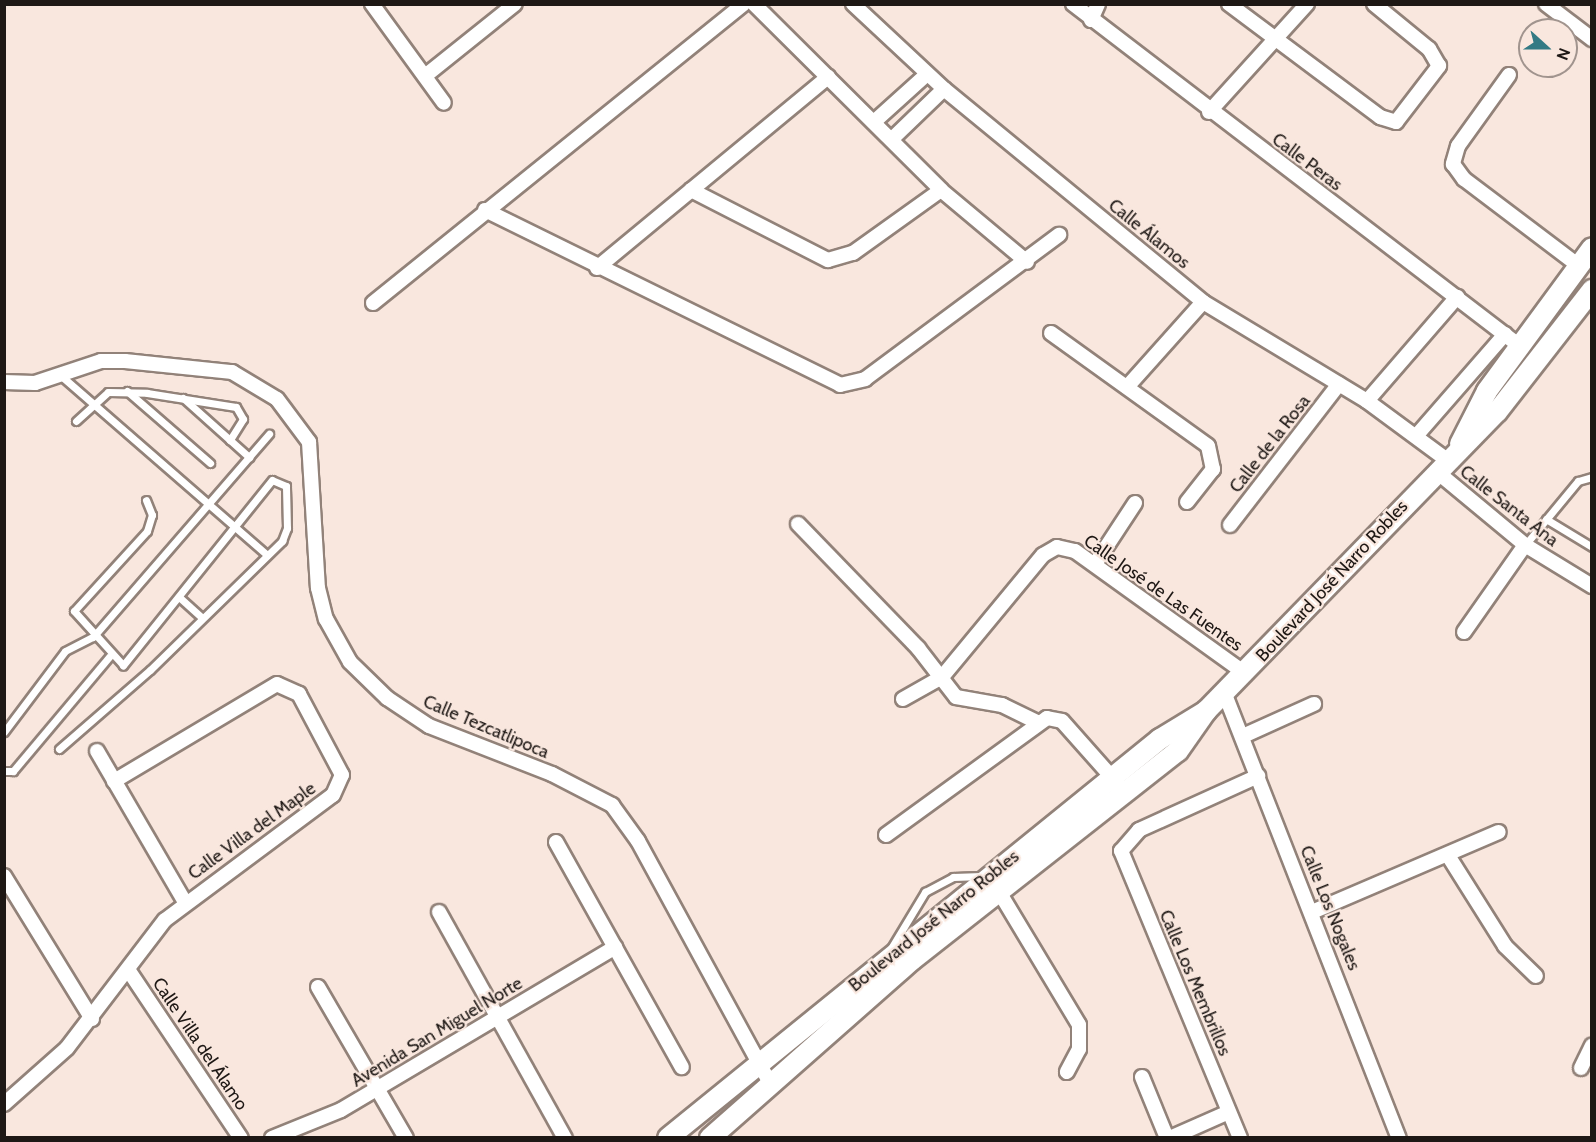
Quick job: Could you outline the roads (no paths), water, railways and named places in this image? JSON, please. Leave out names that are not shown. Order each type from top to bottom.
[{"type":"street","points":[[372,4],[444,103]]},
{"type":"street","points":[[425,76],[515,4]]},
{"type":"street","points":[[373,303],[485,210],[744,4]]},
{"type":"street","points":[[754,4],[876,121],[941,190],[1027,262]]},
{"type":"street","name":"Calle Álamos","points":[[853,4],[944,90],[1203,302],[1367,401],[1417,435],[1447,460]]},
{"type":"street","name":"Calle Peras","points":[[1073,4],[1209,112],[1521,347]]},
{"type":"street","points":[[1091,20],[1098,4]]},
{"type":"street","points":[[1229,4],[1380,117],[1402,120],[1438,75],[1439,66],[1429,49],[1374,4]]},
{"type":"street","points":[[1209,112],[1307,4]]},
{"type":"street","points":[[1546,4],[1592,39]]},
{"type":"street","points":[[876,121],[927,74]]},
{"type":"street","points":[[1509,75],[1458,146],[1453,164],[1464,179],[1579,266]]},
{"type":"street","points":[[597,267],[828,77]]},
{"type":"street","points":[[892,139],[944,90]]},
{"type":"street","points":[[691,190],[828,260],[853,254],[941,190]]},
{"type":"street","points":[[485,210],[812,374],[850,385],[865,379],[1027,262],[1059,235]]},
{"type":"street","name":"Boulevard José Narro Robles","points":[[1447,460],[1487,391],[1592,248]]},
{"type":"street","name":"Boulevard José Narro Robles","points":[[710,1137],[994,884],[1118,785],[1178,751],[1206,711],[1245,673],[1539,363],[1592,290]]},
{"type":"street","points":[[1367,401],[1457,297]]},
{"type":"street","points":[[1128,387],[1203,302]]},
{"type":"street","points":[[1051,333],[1128,387],[1214,453],[1213,469],[1186,502]]},
{"type":"street","points":[[1417,435],[1505,334]]},
{"type":"street","name":"Calle Tezcatlipoca","points":[[4,382],[35,383],[101,361],[214,368],[247,376],[277,399],[309,442],[318,588],[326,620],[350,662],[387,698],[429,726],[552,774],[612,805],[638,841],[771,1085]]},
{"type":"street","name":"Calle de la Rosa","points":[[1230,525],[1339,384]]},
{"type":"street","name":"Calle Santa Ana","points":[[1447,460],[1525,545],[1592,586]]},
{"type":"street","points":[[1095,564],[1135,503]]},
{"type":"street","points":[[798,524],[942,677],[956,697],[1002,705],[1037,722]]},
{"type":"street","points":[[1464,632],[1525,545]]},
{"type":"street","name":"Calle José de Las Fuentes","points":[[942,677],[1043,555],[1057,547],[1095,564],[1245,673]]},
{"type":"street","points":[[903,699],[942,677]]},
{"type":"street","name":"Calle Villa del Maple","points":[[97,752],[114,781],[185,902],[337,791],[341,770],[302,699],[288,686],[271,686],[114,781]]},
{"type":"street","name":"Calle Los Nogales","points":[[1224,692],[1399,1137]]},
{"type":"street","points":[[1243,736],[1314,704]]},
{"type":"street","points":[[886,835],[1037,722],[1053,718],[1118,785]]},
{"type":"street","name":"Calle Los Membrillos","points":[[1240,1137],[1121,854],[1123,843],[1144,827],[1258,776]]},
{"type":"street","points":[[1312,912],[1449,857],[1499,832]]},
{"type":"street","points":[[556,842],[682,1067]]},
{"type":"street","points":[[1449,857],[1504,946],[1536,976]]},
{"type":"street","points":[[4,876],[92,1019]]},
{"type":"street","points":[[994,884],[1079,1025],[1079,1049],[1067,1072]]},
{"type":"street","name":"Boulevard José Narro Robles","points":[[668,1137],[885,960],[994,884]]},
{"type":"street","points":[[4,1104],[92,1019],[129,971],[152,935],[185,902]]},
{"type":"street","points":[[439,912],[565,1137]]},
{"type":"street","name":"Avenida San Miguel Norte","points":[[272,1137],[310,1125],[377,1088],[615,947]]},
{"type":"street","name":"Calle Villa del Álamo","points":[[129,971],[241,1137]]},
{"type":"street","points":[[318,987],[406,1137]]},
{"type":"street","points":[[1581,1068],[1592,1045]]},
{"type":"street","points":[[1142,1077],[1169,1137],[1229,1112]]},
{"type":"lane","points":[[59,374],[209,507],[267,555]]},
{"type":"lane","points":[[127,391],[210,463]]},
{"type":"lane","points":[[76,421],[92,404],[108,392],[127,391],[183,398],[240,410],[242,425],[230,440]]},
{"type":"lane","points":[[183,398],[249,458]]},
{"type":"lane","points":[[4,732],[65,651],[93,637],[209,507],[268,434]]},
{"type":"lane","points":[[1525,545],[1578,481],[1592,477]]},
{"type":"lane","points":[[59,749],[267,555],[287,528],[282,482],[272,480],[125,665],[110,656],[74,611],[147,531],[152,515],[146,500]]},
{"type":"lane","points":[[1546,519],[1592,547]]},
{"type":"lane","points":[[179,597],[202,618]]},
{"type":"lane","points":[[4,771],[13,771],[110,656]]},
{"type":"lane","points":[[885,960],[925,892],[953,877],[994,884]]}]
